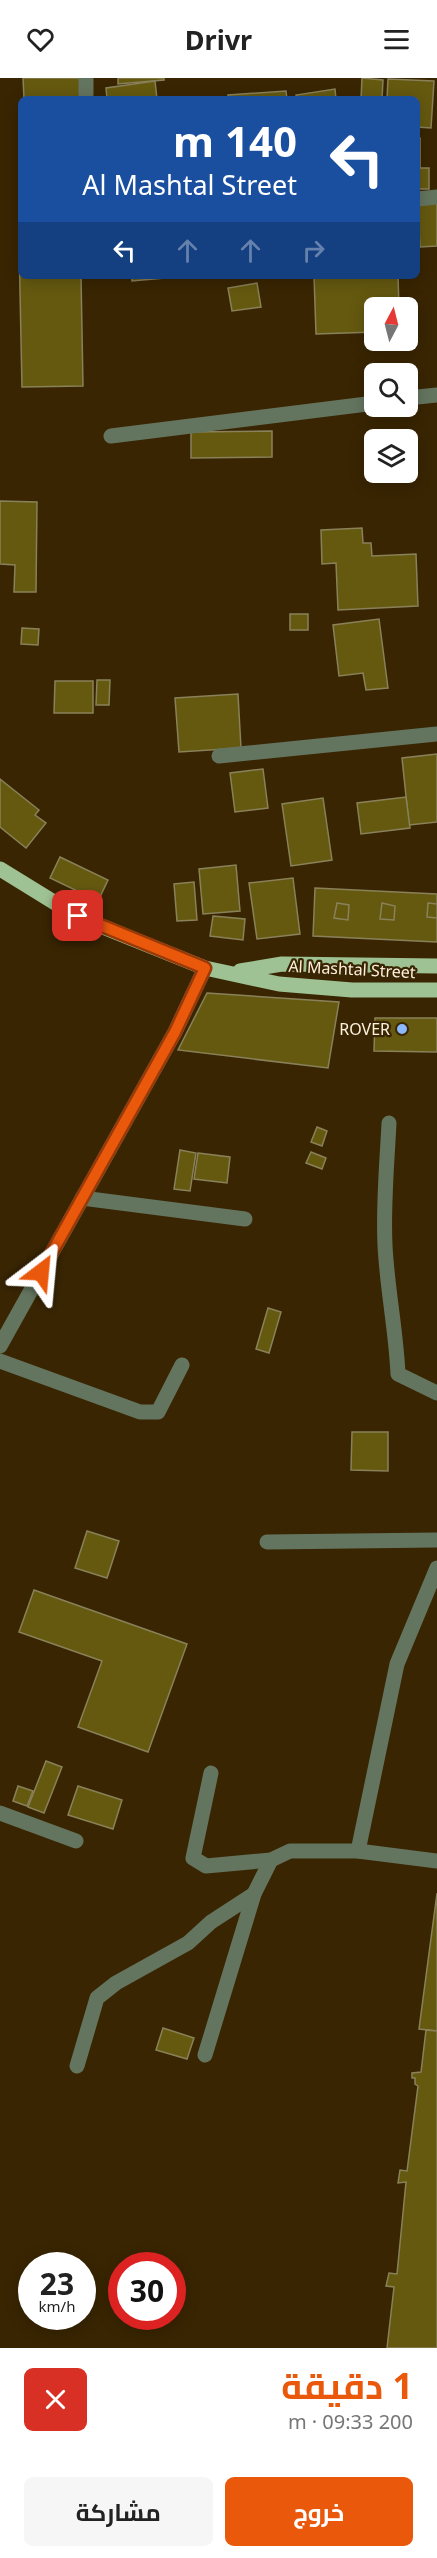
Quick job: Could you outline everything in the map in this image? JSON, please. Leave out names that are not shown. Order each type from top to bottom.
[{"type":"main road","name":"Al Mashtal Street","points":[[0,869],[78,916],[205,968],[279,984],[352,990],[437,990]]},
{"type":"main road","name":"Al Mashtal Street","points":[[231,972],[282,964],[437,966]]},
{"type":"street","points":[[86,78],[86,95]]},
{"type":"street","points":[[420,199],[437,197]]},
{"type":"street","points":[[418,397],[437,395]]},
{"type":"street","points":[[111,436],[364,404]]},
{"type":"street","points":[[219,756],[437,734]]},
{"type":"street","points":[[0,1346],[175,1032],[205,968]]},
{"type":"street","points":[[389,1124],[385,1243],[389,1303],[396,1334],[398,1374],[437,1393]]},
{"type":"street","points":[[82,1198],[245,1219]]},
{"type":"street","points":[[0,1361],[149,1414],[158,1412],[182,1365]]},
{"type":"street","points":[[267,1542],[437,1540]]},
{"type":"street","points":[[358,1851],[397,1664],[437,1568]]},
{"type":"street","points":[[211,1773],[193,1858],[206,1866],[271,1860],[290,1851],[358,1851],[437,1861]]},
{"type":"street","points":[[0,1813],[76,1841]]},
{"type":"street","points":[[205,2055],[254,1894],[271,1860]]},
{"type":"street","points":[[77,2066],[97,1998],[116,1983],[188,1943],[211,1922],[254,1894]]},
{"type":"building","points":[[23,78],[83,78],[84,96],[24,96]]},
{"type":"building","points":[[118,78],[164,78],[164,80],[118,84]]},
{"type":"building","points":[[362,78],[383,80],[382,96],[361,96]]},
{"type":"building","points":[[388,79],[434,81],[431,128],[420,127],[420,96],[387,96]]},
{"type":"building","points":[[155,81],[157,96],[107,96],[106,88]]},
{"type":"building","points":[[335,89],[336,96],[296,96]]},
{"type":"building","points":[[286,91],[287,96],[228,96]]},
{"type":"building","points":[[420,168],[429,168],[429,189],[420,189]]},
{"type":"building","points":[[437,192],[437,246],[420,247],[420,194]]},
{"type":"building","points":[[20,279],[81,279],[83,386],[22,387]]},
{"type":"building","points":[[314,279],[398,279],[399,297],[364,297],[364,332],[316,334]]},
{"type":"building","points":[[257,283],[261,307],[232,311],[228,288]]},
{"type":"building","points":[[272,431],[272,457],[191,458],[191,432]]},
{"type":"building","points":[[0,501],[37,502],[36,592],[14,592],[15,565],[0,564]]},
{"type":"building","points":[[362,528],[363,543],[371,543],[372,556],[416,554],[418,606],[338,610],[336,563],[322,564],[321,530]]},
{"type":"building","points":[[290,614],[308,614],[308,630],[290,630]]},
{"type":"building","points":[[379,619],[388,688],[366,690],[363,673],[339,676],[333,625]]},
{"type":"building","points":[[22,628],[39,629],[38,645],[21,644]]},
{"type":"building","points":[[97,680],[110,680],[109,705],[96,705]]},
{"type":"building","points":[[55,681],[93,681],[93,713],[54,713]]},
{"type":"building","points":[[238,694],[241,748],[179,752],[175,698]]},
{"type":"building","points":[[437,754],[437,822],[409,825],[402,758]]},
{"type":"building","points":[[263,769],[268,808],[235,812],[230,773]]},
{"type":"building","points":[[0,779],[39,810],[35,815],[46,823],[26,848],[0,827]]},
{"type":"building","points":[[406,797],[410,828],[361,834],[357,803]]},
{"type":"building","points":[[323,798],[332,860],[291,866],[282,804]]},
{"type":"building","points":[[60,857],[108,880],[98,901],[50,878]]},
{"type":"building","points":[[236,865],[240,911],[203,914],[199,869]]},
{"type":"building","points":[[293,878],[300,934],[257,939],[249,883]]},
{"type":"building","points":[[194,882],[197,920],[177,921],[174,884]]},
{"type":"building","points":[[315,888],[437,894],[437,942],[313,936]]},
{"type":"building","points":[[337,903],[349,905],[348,920],[334,918]]},
{"type":"building","points":[[382,903],[395,906],[394,920],[380,919]]},
{"type":"building","points":[[428,903],[437,904],[437,918],[427,917]]},
{"type":"building","points":[[213,916],[245,919],[243,940],[210,936]]},
{"type":"building","points":[[207,993],[339,1002],[328,1068],[178,1050]]},
{"type":"building","points":[[375,1018],[437,1018],[437,1052],[374,1051]]},
{"type":"building","points":[[317,1127],[327,1131],[322,1146],[311,1142]]},
{"type":"building","points":[[180,1150],[196,1153],[190,1191],[174,1189]]},
{"type":"building","points":[[311,1152],[326,1158],[322,1169],[306,1163]]},
{"type":"building","points":[[198,1153],[230,1157],[227,1183],[194,1179]]},
{"type":"building","points":[[268,1308],[281,1312],[269,1353],[256,1349]]},
{"type":"building","points":[[352,1432],[388,1432],[388,1471],[351,1470]]},
{"type":"building","points":[[87,1531],[119,1541],[107,1578],[75,1568]]},
{"type":"building","points":[[34,1590],[187,1644],[148,1752],[78,1727],[102,1661],[19,1632]]},
{"type":"building","points":[[46,1761],[62,1767],[44,1813],[28,1807]]},
{"type":"building","points":[[18,1786],[33,1791],[27,1806],[13,1801]]},
{"type":"building","points":[[78,1786],[122,1800],[113,1829],[68,1815]]},
{"type":"building","points":[[437,1893],[437,2031],[419,2029]]},
{"type":"building","points":[[163,2028],[194,2038],[187,2059],[156,2050]]},
{"type":"building","points":[[426,2030],[437,2031],[437,2348],[387,2348],[394,2287],[386,2286],[389,2273],[397,2274],[406,2182],[398,2183],[400,2170],[407,2171],[418,2086],[415,2084],[415,2078],[412,2078],[412,2073],[421,2072]]},
{"type":"place","name":"ROVER","points":[[402,1029]]},
{"type":"route","points":[[41,1272],[175,1032],[205,968],[113,933],[78,916]]}]
